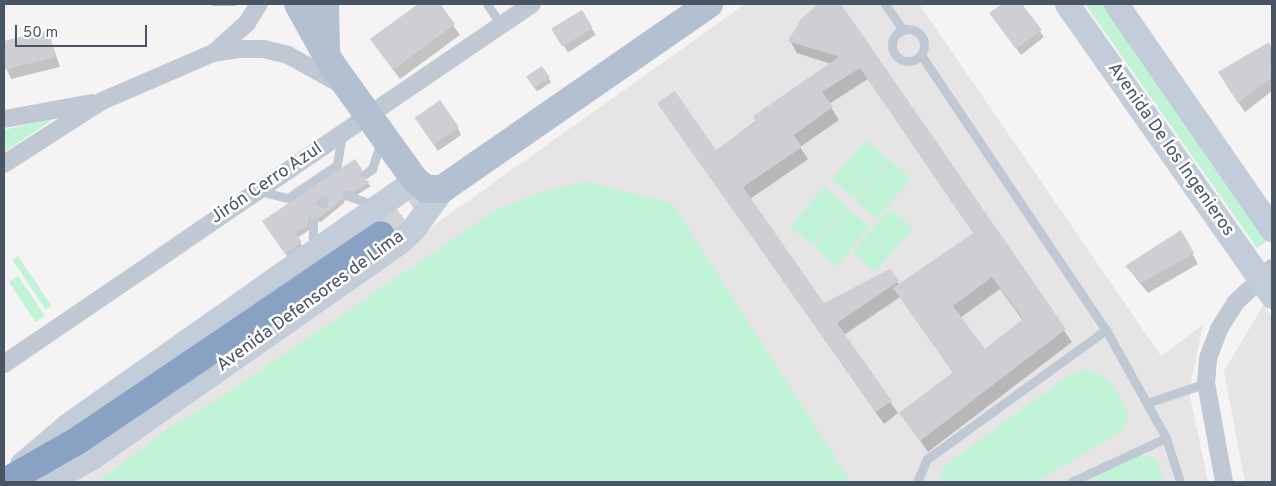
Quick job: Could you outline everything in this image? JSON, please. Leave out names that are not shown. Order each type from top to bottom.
[{"type":"highway","points":[[4,481],[77,441],[381,235]]},
{"type":"main road","points":[[298,4],[326,53],[351,91],[415,180],[426,188],[442,189]]},
{"type":"main road","name":"Avenida Defensores de Lima","points":[[47,482],[92,457],[398,242],[413,229],[442,189],[710,4]]},
{"type":"main road","name":"Avenida De los Ingenieros","points":[[1067,4],[1268,280]]},
{"type":"main road","points":[[1116,4],[1272,229]]},
{"type":"main road","points":[[326,53],[329,6]]},
{"type":"main road","points":[[4,481],[68,425],[415,180]]},
{"type":"street","points":[[4,164],[102,101],[213,53],[232,40],[259,4]]},
{"type":"street","name":"Jirón Cerro Azul","points":[[4,364],[342,132],[375,125],[501,25],[532,4]]},
{"type":"street","points":[[213,53],[255,49],[288,55],[351,91]]},
{"type":"street","points":[[4,119],[102,101]]},
{"type":"street","points":[[1224,482],[1206,383],[1208,358],[1219,329],[1235,303],[1268,280]]},
{"type":"lane","points":[[487,4],[501,25]]},
{"type":"lane","points":[[885,4],[903,30]]},
{"type":"lane","points":[[921,55],[908,61],[895,54],[893,40],[903,30],[911,29],[923,39],[921,55],[1106,330],[1166,438],[1180,482]]},
{"type":"lane","points":[[365,174],[372,169],[375,125]]},
{"type":"lane","points":[[257,191],[288,198],[337,165],[342,132]]},
{"type":"lane","points":[[348,196],[379,206]]},
{"type":"lane","points":[[313,222],[313,252]]},
{"type":"lane","points":[[917,482],[927,459],[1106,330]]},
{"type":"lane","points":[[1146,403],[1206,383]]},
{"type":"lane","points":[[1071,482],[1166,438]]},
{"type":"shaded area","points":[[745,4],[919,4],[1161,356],[1203,325],[1189,391],[1208,482],[57,482],[357,280]]},
{"type":"shaded area","points":[[1264,304],[1272,317],[1272,482],[1245,482],[1224,371]]},
{"type":"green space","points":[[1085,4],[1103,4],[1267,241],[1257,248]]},
{"type":"green space","points":[[57,117],[4,152],[4,130]]},
{"type":"green space","points":[[866,140],[888,159],[854,198],[832,179]]},
{"type":"green space","points":[[889,160],[911,179],[876,219],[854,200]]},
{"type":"green space","points":[[588,182],[672,203],[851,482],[97,482],[171,427],[226,394],[496,210],[546,190]]},
{"type":"green space","points":[[825,187],[847,207],[812,246],[790,226]]},
{"type":"green space","points":[[848,208],[870,227],[836,266],[814,247]]},
{"type":"green space","points":[[890,209],[913,229],[875,272],[853,252]]},
{"type":"green space","points":[[18,256],[52,306],[46,310],[12,260]]},
{"type":"green space","points":[[18,276],[45,316],[36,322],[9,282]]},
{"type":"green space","points":[[1088,369],[1109,380],[1123,402],[1128,414],[1125,429],[1037,482],[940,482],[944,466],[1071,374]]},
{"type":"green space","points":[[1132,453],[1157,459],[1163,482],[1090,482]]},
{"type":"building","points":[[418,4],[440,4],[455,24],[393,70],[370,39]]},
{"type":"building","points":[[818,4],[841,4],[1066,329],[920,441],[899,413],[953,372],[893,288],[973,233],[860,68],[822,92],[833,107],[794,135],[802,147],[743,187],[824,303],[890,269],[899,281],[837,323],[892,401],[876,412],[657,103],[675,91],[716,150],[756,122],[753,116],[839,57],[788,41],[801,19]],"holes":[[[992,277],[1023,319],[985,349],[953,306]]]},
{"type":"building","points":[[1002,4],[1022,4],[1042,30],[1016,49],[989,13]]},
{"type":"building","points":[[582,10],[593,28],[562,47],[551,29]]},
{"type":"building","points":[[49,30],[55,57],[4,70],[4,41]]},
{"type":"building","points":[[1269,42],[1272,77],[1238,103],[1218,72]]},
{"type":"building","points":[[542,66],[550,78],[534,88],[526,77]]},
{"type":"building","points":[[440,100],[459,127],[434,145],[415,118]]},
{"type":"building","points":[[355,159],[362,169],[360,177],[370,182],[354,192],[344,191],[343,199],[318,219],[309,217],[307,226],[296,233],[302,242],[285,254],[262,221]],"holes":[[[323,196],[329,198],[330,203],[321,210],[316,203]]]},
{"type":"building","points":[[1181,230],[1194,253],[1142,283],[1125,266]]},
{"type":"tunnel","points":[[381,235],[437,196]]}]
